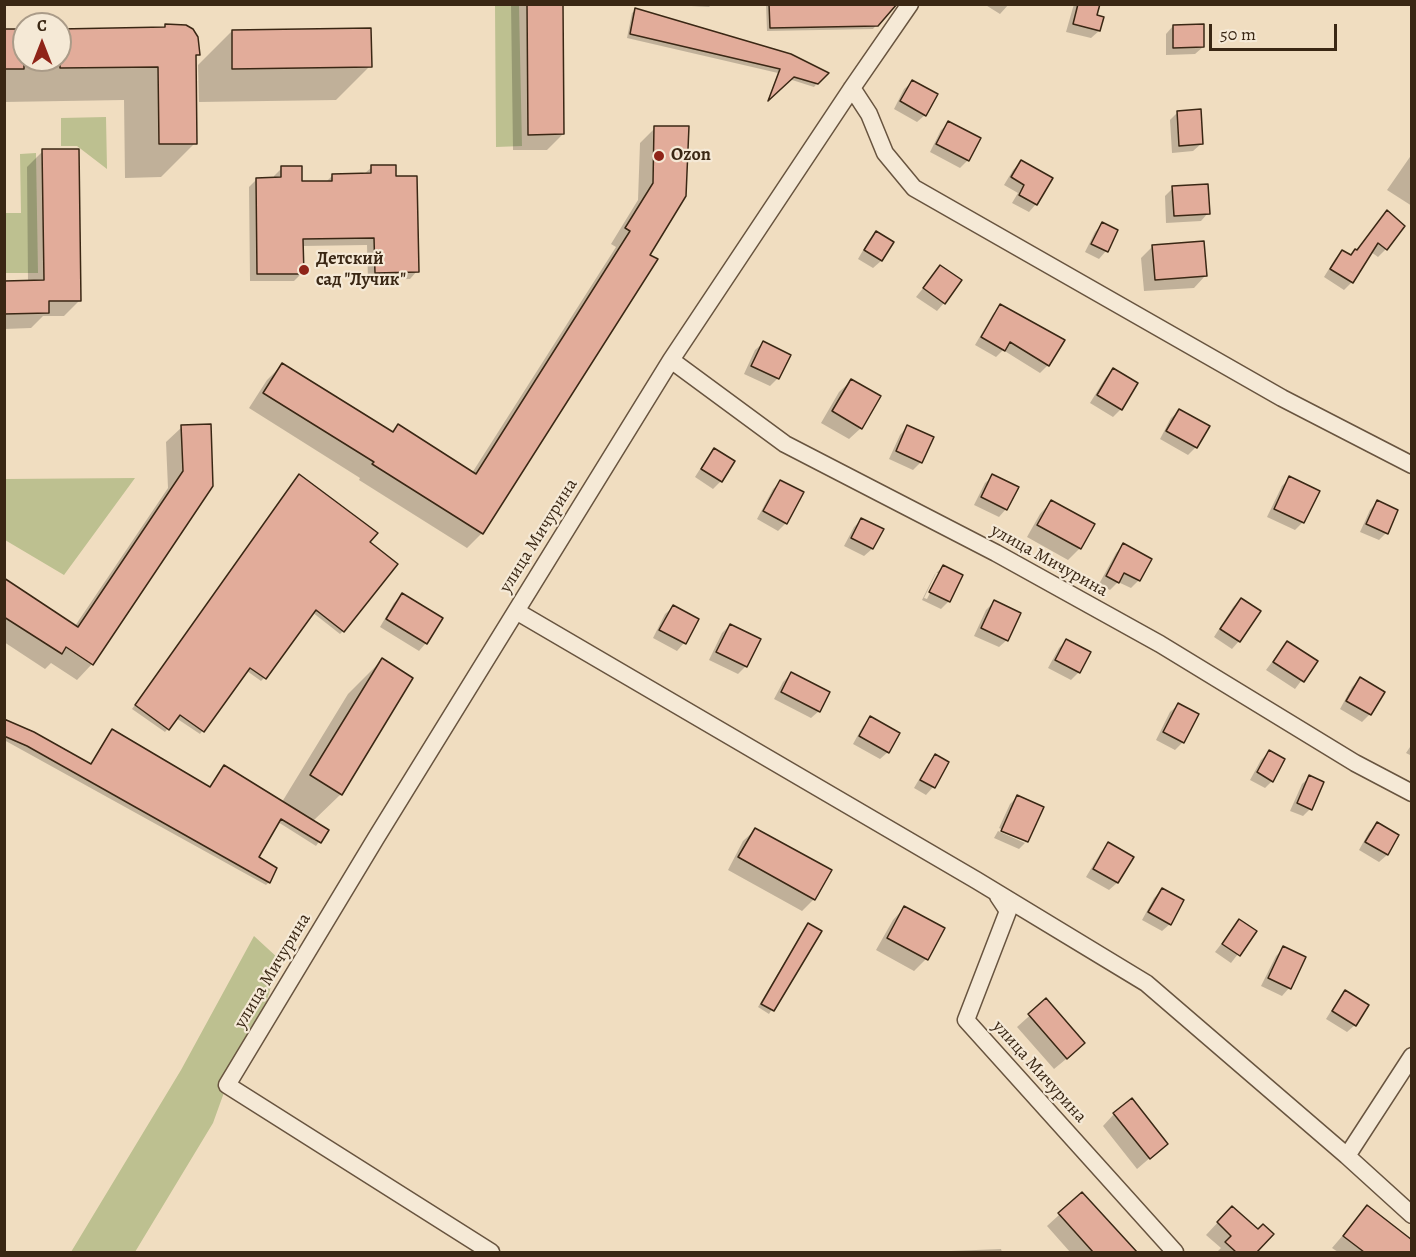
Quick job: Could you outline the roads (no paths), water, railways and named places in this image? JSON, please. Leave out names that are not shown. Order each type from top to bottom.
[{"type":"street","name":"улица Мичурина","points":[[491,1252],[227,1085],[370,848],[671,360],[910,4]]},
{"type":"street","points":[[852,88],[869,114],[885,153],[914,188],[1282,399],[1412,465]]},
{"type":"street","name":"улица Мичурина","points":[[671,360],[785,444],[996,553],[1150,639],[1355,763],[1412,793]]},
{"type":"street","name":"улица Мичурина","points":[[516,611],[976,880],[997,895],[1146,983],[1412,1215]]},
{"type":"street","name":"улица Мичурина","points":[[997,895],[1008,911],[966,1020],[1175,1252]]},
{"type":"street","points":[[1347,1156],[1412,1056]]},
{"type":"place","name":"Ozon","points":[[659,156]]},
{"type":"place","name":"Детский сад \"Лучик\"","points":[[304,270]]}]
